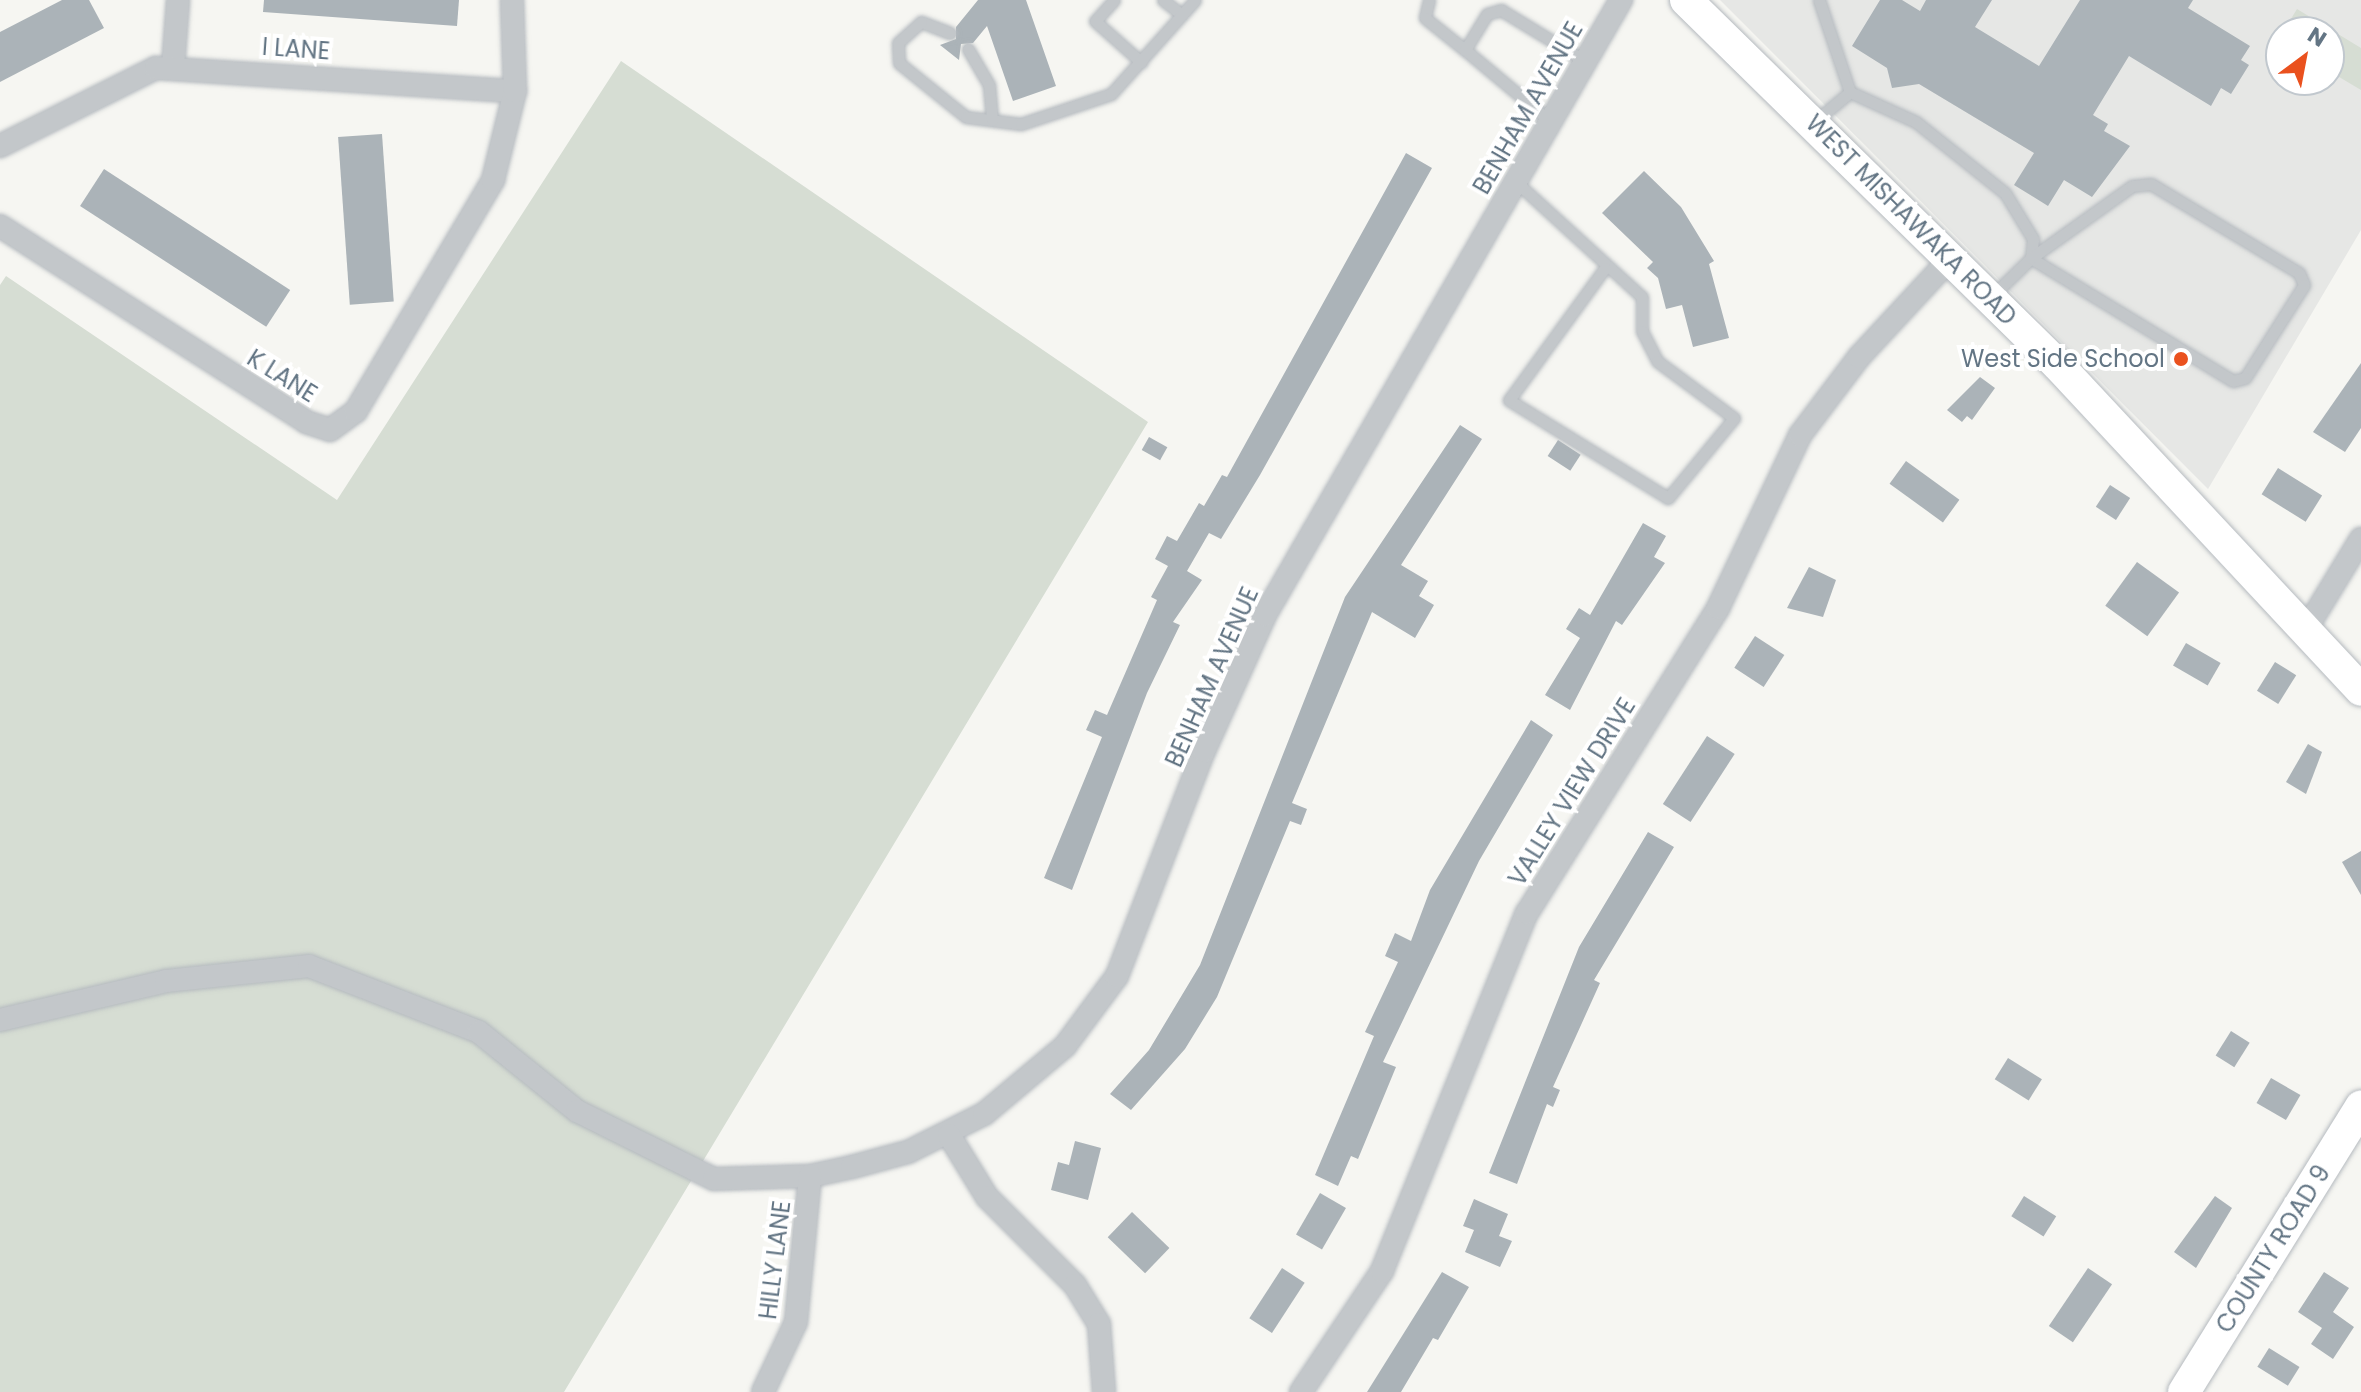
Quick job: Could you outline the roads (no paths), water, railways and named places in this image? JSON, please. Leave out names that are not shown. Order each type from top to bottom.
[{"type":"main road","name":"WEST MISHAWAKA ROAD","points":[[1686,0],[1951,258],[2308,626],[2361,690]]},
{"type":"main road","name":"COUNTY ROAD 9","points":[[2184,1392],[2361,1106]]},
{"type":"street","points":[[173,67],[178,0]]},
{"type":"street","points":[[512,0],[515,91]]},
{"type":"street","name":"BENHAM AVENUE","points":[[0,1020],[166,981],[309,966],[479,1032],[577,1111],[714,1179],[810,1176],[949,1135],[1044,1065],[1117,976],[1204,751],[1265,615],[1621,0]]},
{"type":"street","name":"I LANE","points":[[0,146],[115,86],[173,67],[515,91]]},
{"type":"street","name":"K LANE","points":[[0,226],[306,422],[330,430],[356,411],[466,230],[493,180],[515,91]]},
{"type":"street","name":"VALLEY VIEW DRIVE","points":[[1301,1392],[1382,1271],[1527,913],[1718,608],[1800,435],[1859,357],[1951,258]]},
{"type":"street","points":[[2308,626],[2361,539]]},
{"type":"street","points":[[949,1135],[987,1197],[1075,1285],[1099,1324],[1104,1392]]},
{"type":"street","name":"HILLY LANE","points":[[763,1392],[796,1322],[810,1176]]},
{"type":"lane","points":[[1114,0],[1095,21],[1141,62]]},
{"type":"lane","points":[[1163,0],[1182,15]]},
{"type":"lane","points":[[950,33],[921,22],[898,43],[899,63],[966,117],[1021,124],[1111,94],[1195,0]]},
{"type":"lane","points":[[1429,0],[1425,18],[1550,121]]},
{"type":"lane","points":[[1819,0],[1850,92],[1916,122],[1969,160],[2005,193],[2033,239],[2031,258]]},
{"type":"lane","points":[[1465,50],[1487,14],[1501,10],[1585,61]]},
{"type":"lane","points":[[968,49],[989,85],[992,120]]},
{"type":"lane","points":[[1813,122],[1850,92]]},
{"type":"lane","points":[[1515,181],[1605,268],[1642,297],[1642,331],[1657,361],[1734,418],[1668,498],[1509,400],[1605,268]]},
{"type":"lane","points":[[1990,298],[2031,258],[2132,186],[2151,184],[2299,273],[2304,285],[2245,378],[2233,381],[2031,258]]},
{"type":"place","name":"West Side School","points":[[2181,359]]}]
